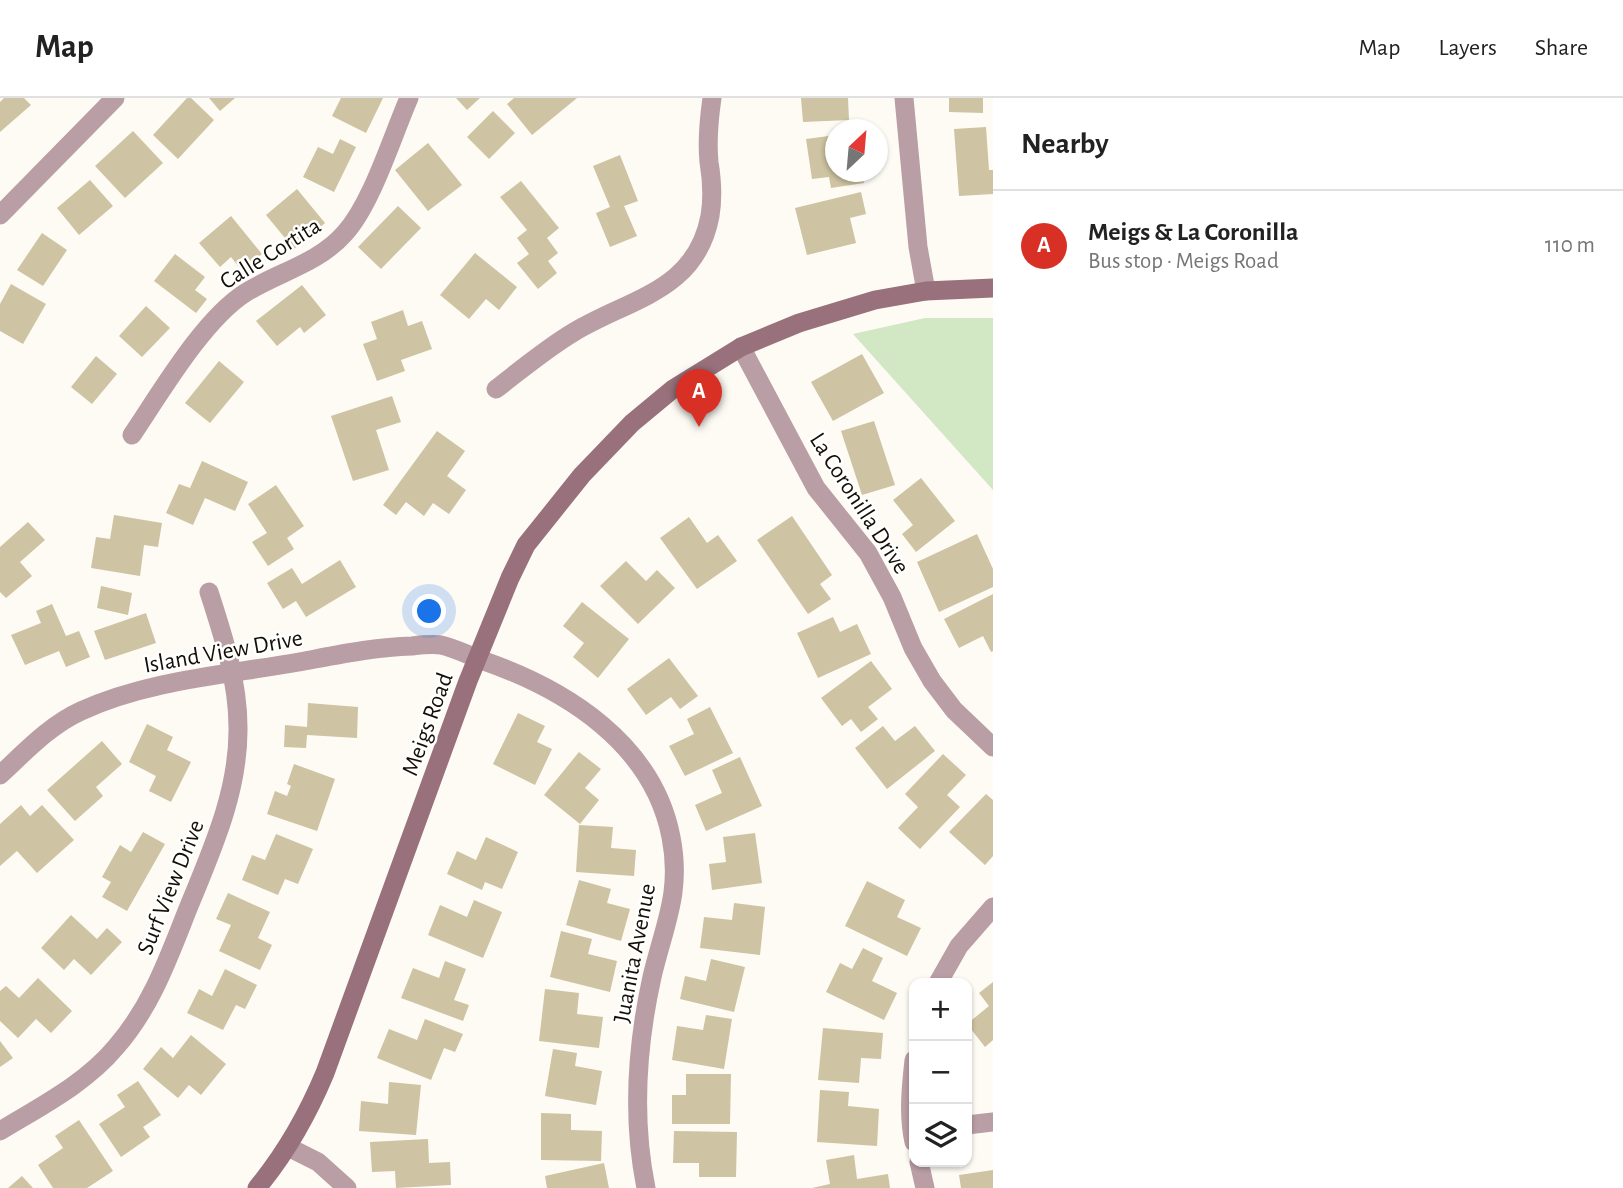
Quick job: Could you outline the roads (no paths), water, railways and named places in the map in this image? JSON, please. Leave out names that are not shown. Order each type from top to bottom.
[{"type":"main road","name":"Meigs Road","points":[[257,1188],[288,1147],[309,1110],[325,1073],[477,659],[510,578],[526,545],[582,475],[632,423],[673,389],[741,347],[799,323],[848,307],[926,291],[993,288]]},
{"type":"street","points":[[0,215],[115,98]]},
{"type":"street","name":"Calle Cortita","points":[[132,435],[208,326],[229,304],[246,292],[315,258],[346,233],[362,210],[409,98]]},
{"type":"street","points":[[496,389],[563,338],[600,317],[651,294],[688,268],[701,244],[710,218],[712,200],[709,140],[712,98]]},
{"type":"street","points":[[904,98],[918,247],[926,291]]},
{"type":"street","name":"La Coronilla Drive","points":[[741,347],[816,488],[868,553],[892,597],[913,648],[932,681],[954,710],[993,747]]},
{"type":"street","name":"Surf View Drive","points":[[0,1131],[61,1094],[88,1074],[115,1049],[134,1024],[155,990],[219,835],[236,763],[238,726],[227,648],[209,592]]},
{"type":"street","name":"Island View Drive","points":[[0,775],[52,729],[78,713],[143,690],[383,647],[439,645],[477,659]]},
{"type":"street","name":"Juanita Avenue","points":[[477,659],[541,683],[588,713],[639,762],[663,810],[671,836],[674,889],[670,916],[653,974],[639,1063],[638,1118],[646,1188]]},
{"type":"street","points":[[941,978],[959,946],[993,907]]},
{"type":"street","points":[[972,1124],[993,1122]]},
{"type":"street","points":[[288,1147],[318,1163],[346,1188]]},
{"type":"street","points":[[920,1167],[925,1188]]},
{"type":"place","name":"Meigs & La Coronilla","points":[[699,427]]}]
